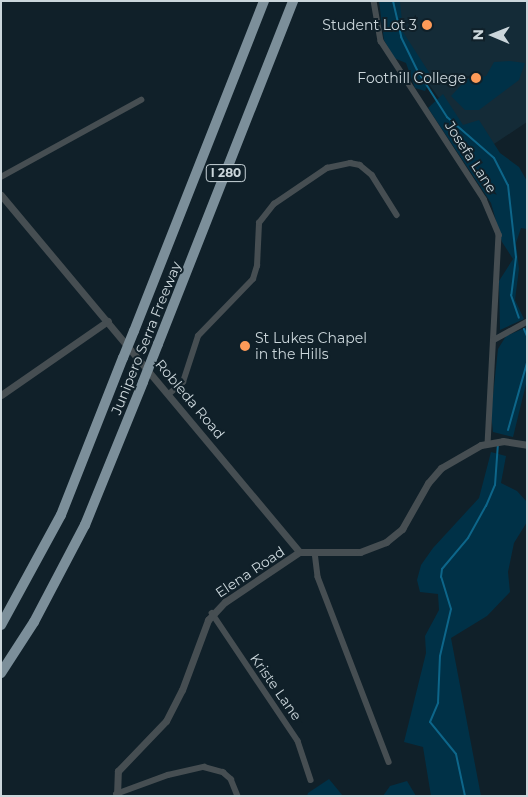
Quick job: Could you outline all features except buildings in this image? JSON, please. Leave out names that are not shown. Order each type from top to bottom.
[{"type":"highway","name":"Junipero Serra Freeway","points":[[1,625],[61,515],[264,1]]},
{"type":"highway","name":"Junipero Serra Freeway","points":[[1,673],[34,622],[84,525],[143,382],[293,1]]},
{"type":"street","name":"Josefa Lane","points":[[374,1],[382,41],[493,217],[499,235],[488,443]]},
{"type":"street","points":[[1,177],[141,100]]},
{"type":"street","points":[[170,393],[182,382],[198,336],[253,279],[257,266],[258,223],[274,204],[327,168],[350,163],[360,165],[372,175],[397,215]]},
{"type":"street","name":"Robleda Road","points":[[1,195],[170,393],[299,552]]},
{"type":"street","points":[[1,395],[108,321]]},
{"type":"street","points":[[494,340],[527,322]]},
{"type":"street","name":"Elena Road","points":[[116,795],[118,771],[170,715],[212,613],[299,552],[360,552],[386,542],[402,528],[428,483],[441,468],[488,443],[503,441],[527,445]]},
{"type":"street","points":[[315,552],[318,576],[389,762]]},
{"type":"street","name":"Kriste Lane","points":[[212,613],[298,741],[311,780]]},
{"type":"street","points":[[116,795],[168,775],[204,767],[223,772],[231,779],[238,796]]},
{"type":"shaded area","points":[[379,1],[400,1],[403,32],[432,77],[425,91],[415,88],[406,63],[394,58],[384,40]]},
{"type":"shaded area","name":"Foothill College","points":[[381,1],[527,1],[527,122],[479,154],[393,34]]},
{"type":"shaded area","points":[[510,61],[525,63],[519,80],[479,110],[465,110],[451,96],[467,79],[486,76],[494,62]]},
{"type":"shaded area","points":[[443,94],[463,125],[479,120],[500,153],[519,167],[527,181],[527,229],[521,228],[516,243],[519,269],[515,300],[524,319],[500,330],[499,281],[513,259],[502,242],[491,203],[428,108]]},
{"type":"shaded area","points":[[527,327],[527,380],[513,437],[493,432],[491,414],[498,349],[506,336]]},
{"type":"shaded area","points":[[491,452],[506,456],[501,483],[517,491],[527,502],[527,522],[514,543],[508,572],[510,592],[487,616],[451,638],[481,796],[431,796],[423,747],[404,742],[426,653],[425,636],[439,610],[438,594],[420,592],[417,580],[421,565],[433,548],[479,498]]},
{"type":"shaded area","points":[[329,779],[343,796],[307,796],[308,793]]},
{"type":"shaded area","points":[[407,781],[416,796],[383,796],[390,786]]},
{"type":"waterway","points":[[393,1],[401,37],[417,70],[447,117],[494,158],[508,185],[516,257],[511,295],[519,318]]},
{"type":"waterway","points":[[524,329],[527,336]]},
{"type":"waterway","points":[[508,430],[527,363]]},
{"type":"waterway","points":[[465,796],[456,754],[430,722],[438,703],[440,656],[451,609],[441,577],[442,569],[468,538],[486,506],[495,485],[498,443]]},
{"type":"place","name":"Student Lot 3","points":[[427,25]]},
{"type":"place","name":"Foothill College","points":[[476,78]]},
{"type":"place","name":"St Lukes Chapel in the Hills","points":[[245,346]]}]
